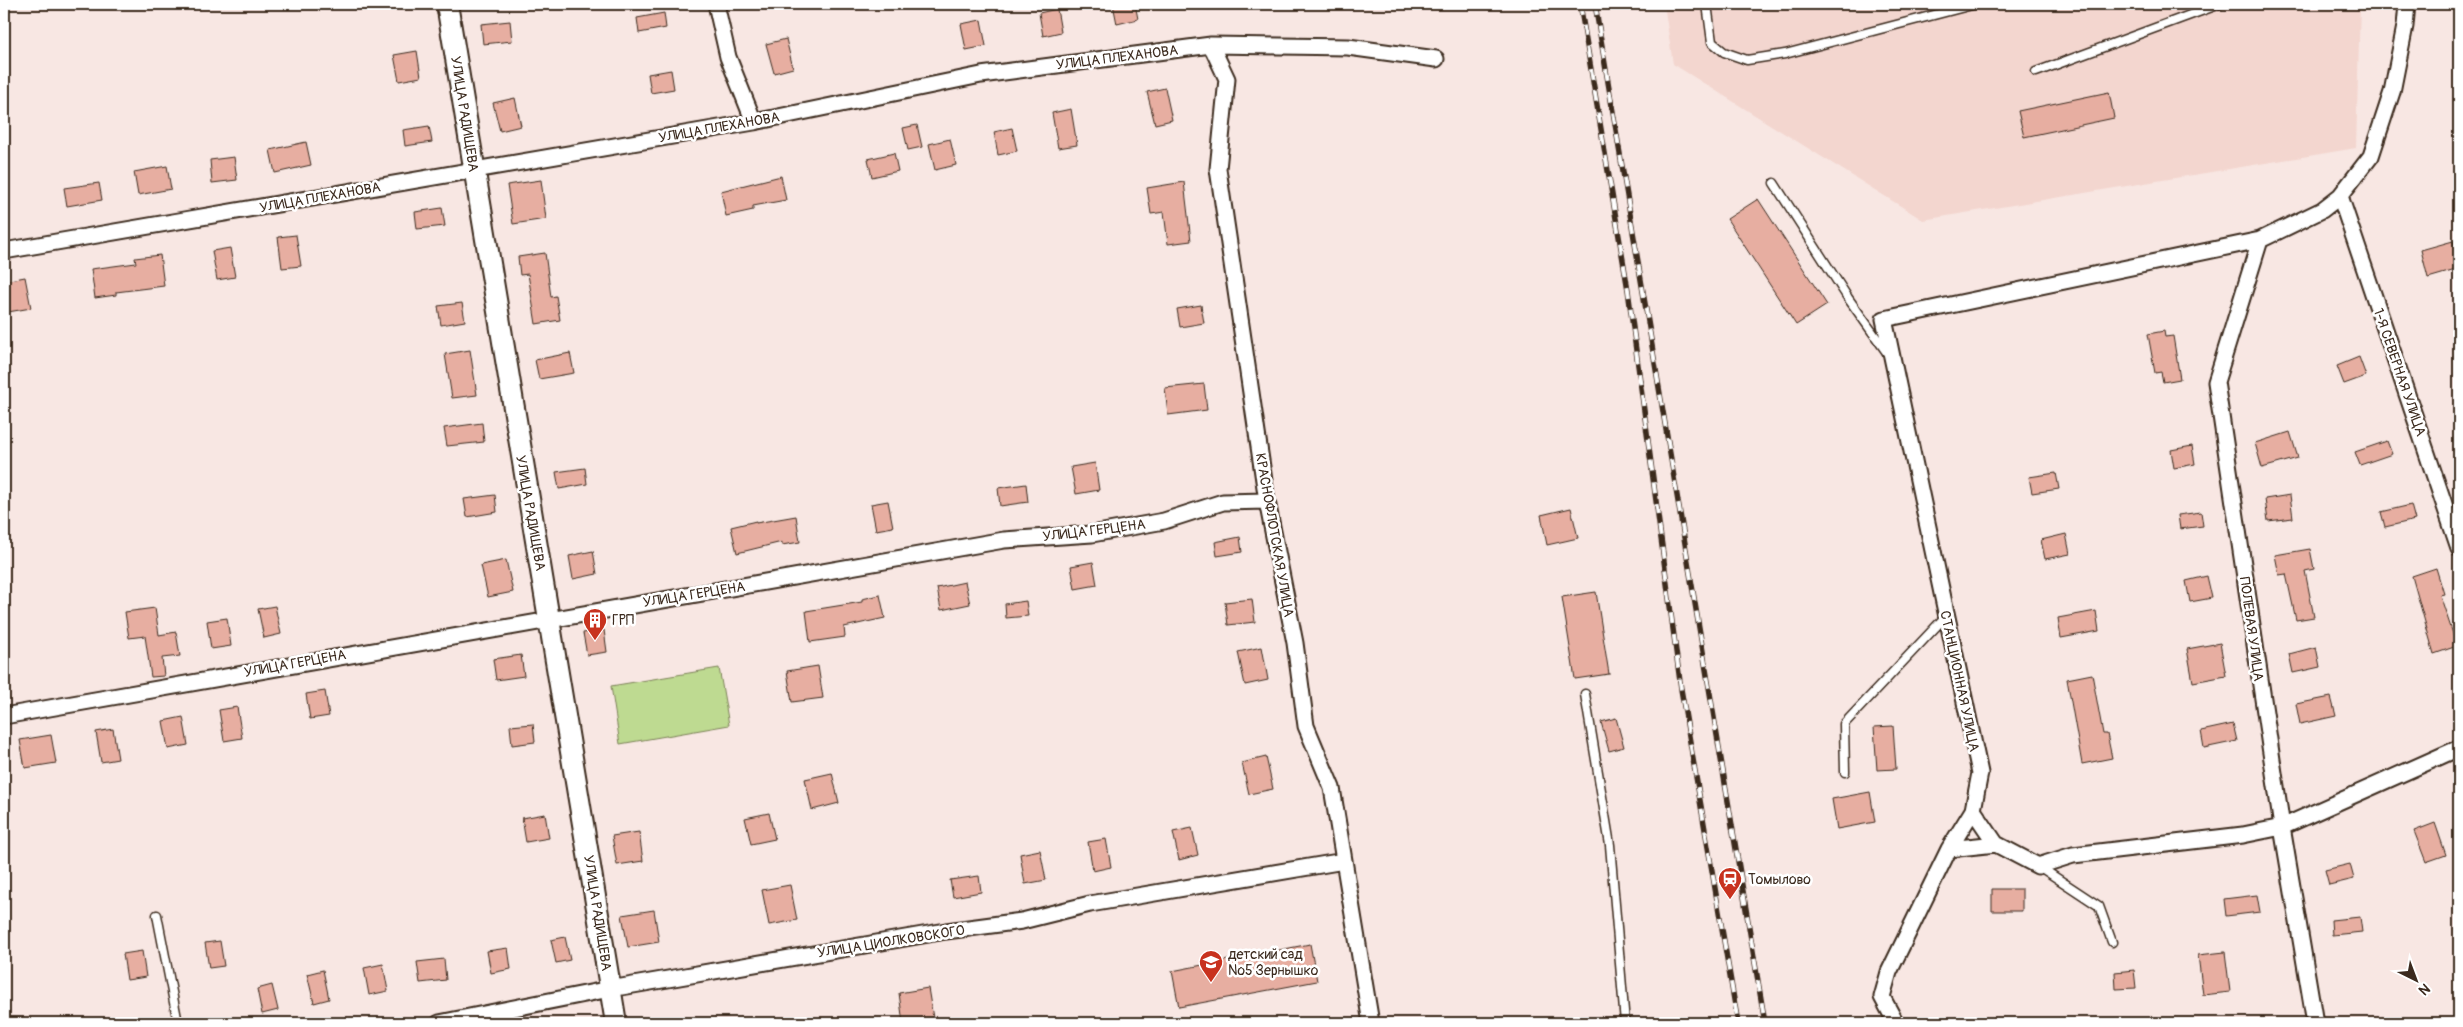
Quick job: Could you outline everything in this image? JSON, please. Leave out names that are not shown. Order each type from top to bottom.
[{"type":"street","name":"УЛИЦА РАДИЩЕВА","points":[[447,4],[616,1023]]},
{"type":"street","points":[[716,4],[728,57],[754,122]]},
{"type":"street","points":[[2260,240],[2322,210],[2340,196],[2371,156],[2392,92],[2405,26],[2407,4]]},
{"type":"street","name":"УЛИЦА ПЛЕХАНОВА","points":[[4,252],[754,122],[981,75],[1211,45],[1348,47],[1436,59]]},
{"type":"street","name":"КРАСНОФЛОТСКАЯ УЛИЦА","points":[[1211,45],[1227,79],[1218,169],[1267,501],[1295,642],[1306,726],[1332,788],[1371,1023]]},
{"type":"street","name":"1-Я СЕВЕРНАЯ УЛИЦА","points":[[2340,196],[2459,548]]},
{"type":"street","name":"СТАНЦИОННАЯ УЛИЦА","points":[[1896,1023],[1882,997],[1889,972],[1949,849],[1973,810],[1980,773],[1884,319],[2260,240]]},
{"type":"street","name":"ПОЛЕВАЯ УЛИЦА","points":[[2260,240],[2216,382],[2282,827],[2315,1023]]},
{"type":"street","name":"УЛИЦА ГЕРЦЕНА","points":[[4,716],[550,618],[1004,540],[1092,534],[1164,521],[1223,502],[1267,501]]},
{"type":"street","points":[[1973,810],[1996,844],[2038,866],[2073,855],[2243,835],[2282,827],[2459,748]]},
{"type":"street","points":[[1949,849],[1996,844]]},
{"type":"street","name":"УЛИЦА ЦИОЛКОВСКОГО","points":[[439,1023],[610,990],[946,931],[1022,921],[1090,904],[1344,861]]},
{"type":"lane","points":[[1707,4],[1712,42],[1724,52],[1748,60],[1785,54],[1976,4]]},
{"type":"lane","points":[[2036,72],[2220,4]]},
{"type":"lane","points":[[1774,183],[1848,298],[1893,362]]},
{"type":"lane","points":[[1845,772],[1844,724],[1946,616]]},
{"type":"lane","points":[[1585,694],[1610,845],[1625,1023]]},
{"type":"lane","points":[[2038,866],[2099,906],[2112,942]]},
{"type":"lane","points":[[157,915],[178,1023]]},
{"type":"shaded area","points":[[1664,4],[2360,4],[2356,148],[1923,220],[1673,64]]},
{"type":"green space","points":[[719,668],[729,725],[620,744],[611,686]]},
{"type":"building","points":[[1113,4],[1135,4],[1138,19],[1117,24]]},
{"type":"building","points":[[1057,9],[1061,32],[1043,36],[1039,13]]},
{"type":"building","points":[[664,13],[666,28],[639,33],[637,18]]},
{"type":"building","points":[[981,20],[986,46],[966,50],[961,24]]},
{"type":"building","points":[[510,21],[512,41],[483,44],[481,24]]},
{"type":"building","points":[[786,39],[793,68],[774,73],[766,44]]},
{"type":"building","points":[[417,51],[421,77],[399,81],[394,55]]},
{"type":"building","points":[[671,70],[674,89],[651,93],[648,74]]},
{"type":"building","points":[[1165,88],[1172,120],[1155,124],[1147,92]]},
{"type":"building","points":[[2109,92],[2114,118],[2024,137],[2018,111]]},
{"type":"building","points":[[515,98],[521,126],[500,131],[493,103]]},
{"type":"building","points":[[1071,109],[1077,145],[1058,148],[1052,113]]},
{"type":"building","points":[[917,125],[922,147],[908,150],[903,128]]},
{"type":"building","points":[[429,126],[432,142],[405,146],[403,130]]},
{"type":"building","points":[[1012,128],[1017,151],[998,155],[994,132]]},
{"type":"building","points":[[950,139],[956,165],[935,170],[929,144]]},
{"type":"building","points":[[306,142],[311,165],[275,173],[270,150]]},
{"type":"building","points":[[894,153],[898,171],[872,177],[868,159]]},
{"type":"building","points":[[234,157],[237,180],[212,183],[210,160]]},
{"type":"building","points":[[167,166],[171,189],[138,195],[134,172]]},
{"type":"building","points":[[781,176],[786,200],[753,206],[753,210],[726,216],[721,191]]},
{"type":"building","points":[[541,180],[546,219],[513,224],[507,185]]},
{"type":"building","points":[[1184,182],[1191,241],[1168,244],[1164,212],[1151,214],[1147,188]]},
{"type":"building","points":[[99,183],[102,200],[67,206],[64,188]]},
{"type":"building","points":[[1758,199],[1827,305],[1796,325],[1727,219]]},
{"type":"building","points":[[442,208],[445,226],[417,229],[415,212]]},
{"type":"building","points":[[296,235],[301,266],[282,268],[278,237]]},
{"type":"building","points":[[2453,241],[2459,269],[2428,278],[2421,250]]},
{"type":"building","points":[[230,248],[235,277],[217,280],[212,251]]},
{"type":"building","points":[[545,253],[551,297],[556,296],[560,320],[536,324],[528,274],[520,275],[518,257]]},
{"type":"building","points":[[160,255],[164,286],[116,292],[116,295],[95,298],[91,269],[136,263],[135,258]]},
{"type":"building","points":[[25,277],[31,308],[8,312],[4,281]]},
{"type":"building","points":[[462,303],[465,321],[441,325],[438,306]]},
{"type":"building","points":[[1201,305],[1204,323],[1180,327],[1177,309]]},
{"type":"building","points":[[2164,331],[2165,337],[2173,336],[2180,379],[2163,382],[2161,372],[2155,373],[2148,334]]},
{"type":"building","points":[[470,350],[477,395],[452,398],[445,354]]},
{"type":"building","points":[[570,353],[574,373],[539,379],[535,360]]},
{"type":"building","points":[[2359,357],[2366,376],[2344,384],[2337,366]]},
{"type":"building","points":[[1204,384],[1207,410],[1168,415],[1165,388]]},
{"type":"building","points":[[482,423],[484,442],[447,446],[444,428]]},
{"type":"building","points":[[2290,432],[2298,458],[2262,468],[2255,443]]},
{"type":"building","points":[[2387,441],[2392,454],[2360,465],[2355,452]]},
{"type":"building","points":[[2192,446],[2195,464],[2174,468],[2171,450]]},
{"type":"building","points":[[1095,463],[1099,490],[1076,494],[1071,467]]},
{"type":"building","points":[[585,468],[587,484],[559,489],[556,472]]},
{"type":"building","points":[[2056,473],[2059,489],[2032,493],[2029,477]]},
{"type":"building","points":[[1026,484],[1028,502],[1000,506],[998,488]]},
{"type":"building","points":[[495,495],[497,512],[467,517],[464,499]]},
{"type":"building","points":[[2290,495],[2293,518],[2268,521],[2265,499]]},
{"type":"building","points":[[888,501],[893,527],[876,530],[871,504]]},
{"type":"building","points":[[2411,505],[2415,520],[2385,527],[2381,512]]},
{"type":"building","points":[[1571,508],[1578,538],[1547,545],[1541,515]]},
{"type":"building","points":[[2201,512],[2203,526],[2180,529],[2178,515]]},
{"type":"building","points":[[796,516],[800,542],[782,545],[782,542],[737,553],[731,527],[756,521],[756,523]]},
{"type":"building","points":[[2066,534],[2070,554],[2045,559],[2041,540]]},
{"type":"building","points":[[1240,537],[1242,552],[1217,556],[1215,542]]},
{"type":"building","points":[[2310,549],[2314,569],[2305,571],[2314,617],[2296,620],[2286,574],[2279,575],[2275,555]]},
{"type":"building","points":[[593,551],[597,574],[573,579],[569,556]]},
{"type":"building","points":[[506,560],[513,592],[488,597],[481,565]]},
{"type":"building","points":[[1093,562],[1097,585],[1075,589],[1071,566]]},
{"type":"building","points":[[2436,568],[2444,594],[2440,595],[2457,646],[2434,654],[2412,576]]},
{"type":"building","points":[[2207,576],[2212,598],[2190,602],[2186,581]]},
{"type":"building","points":[[965,582],[970,604],[941,610],[937,588]]},
{"type":"building","points":[[1596,592],[1609,674],[1575,679],[1562,597]]},
{"type":"building","points":[[880,595],[885,618],[844,627],[845,637],[810,642],[806,611],[862,602],[862,599]]},
{"type":"building","points":[[1252,599],[1255,622],[1228,625],[1225,602]]},
{"type":"building","points":[[1026,601],[1028,616],[1006,618],[1005,604]]},
{"type":"building","points":[[275,606],[281,634],[264,638],[258,609]]},
{"type":"building","points":[[155,608],[159,635],[176,632],[180,656],[162,658],[164,676],[151,677],[145,636],[129,638],[125,612]]},
{"type":"building","points":[[2096,611],[2099,631],[2061,638],[2058,618]]},
{"type":"building","points":[[227,618],[231,646],[211,649],[207,621]]},
{"type":"building","name":"ГРП","points":[[604,630],[607,652],[587,655],[583,633]]},
{"type":"building","points":[[2220,643],[2226,676],[2193,682],[2187,649]]},
{"type":"building","points":[[1262,647],[1268,680],[1245,685],[1238,652]]},
{"type":"building","points":[[2316,647],[2320,667],[2293,673],[2289,654]]},
{"type":"building","points":[[521,655],[524,676],[496,680],[493,659]]},
{"type":"building","points":[[818,666],[823,698],[792,702],[787,671]]},
{"type":"building","points":[[2092,674],[2103,734],[2107,734],[2112,758],[2082,764],[2067,679]]},
{"type":"building","points":[[325,691],[329,716],[310,719],[306,694]]},
{"type":"building","points":[[2331,697],[2336,716],[2300,724],[2296,704]]},
{"type":"building","points":[[237,707],[242,738],[224,741],[219,710]]},
{"type":"building","points":[[183,717],[188,745],[168,749],[163,721]]},
{"type":"building","points":[[1616,718],[1624,747],[1609,751],[1601,722]]},
{"type":"building","points":[[533,724],[535,742],[512,745],[510,726]]},
{"type":"building","points":[[2233,724],[2237,741],[2204,748],[2201,731]]},
{"type":"building","points":[[1893,726],[1896,769],[1877,770],[1874,727]]},
{"type":"building","points":[[113,729],[118,759],[101,762],[96,732]]},
{"type":"building","points":[[51,735],[56,763],[25,768],[20,740]]},
{"type":"building","points":[[1266,757],[1273,789],[1249,794],[1242,763]]},
{"type":"building","points":[[832,773],[839,803],[812,810],[805,779]]},
{"type":"building","points":[[1870,792],[1875,822],[1837,829],[1832,799]]},
{"type":"building","points":[[769,813],[775,839],[751,844],[745,818]]},
{"type":"building","points":[[545,814],[549,838],[526,842],[522,818]]},
{"type":"building","points":[[2435,823],[2446,855],[2426,862],[2414,831]]},
{"type":"building","points":[[1192,828],[1198,855],[1179,860],[1173,832]]},
{"type":"building","points":[[639,832],[643,861],[617,865],[612,836]]},
{"type":"building","points":[[1106,839],[1111,867],[1093,871],[1088,842]]},
{"type":"building","points":[[1040,850],[1046,880],[1025,884],[1020,854]]},
{"type":"building","points":[[2350,864],[2354,879],[2329,885],[2325,870]]},
{"type":"building","points":[[979,876],[981,892],[953,897],[950,880]]},
{"type":"building","points":[[790,885],[797,920],[769,925],[762,890]]},
{"type":"building","points":[[1992,889],[2022,889],[2022,911],[1992,911]]},
{"type":"building","points":[[2257,895],[2260,912],[2226,916],[2224,899]]},
{"type":"building","points":[[654,910],[659,942],[628,947],[622,915]]},
{"type":"building","points":[[2360,917],[2362,932],[2332,935],[2331,920]]},
{"type":"building","points":[[565,937],[570,960],[556,963],[551,940]]},
{"type":"building","points":[[220,941],[224,966],[209,968],[205,943]]},
{"type":"building","points":[[1310,944],[1317,981],[1179,1007],[1172,971]]},
{"type":"building","points":[[508,948],[511,969],[491,973],[487,951]]},
{"type":"building","points":[[142,951],[146,977],[127,980],[123,954]]},
{"type":"building","points":[[2225,952],[2230,992],[2203,995],[2198,955]]},
{"type":"building","points":[[444,959],[446,980],[420,983],[417,962]]},
{"type":"building","points":[[383,964],[388,991],[369,995],[364,968]]},
{"type":"building","points":[[323,970],[329,999],[314,1003],[307,974]]},
{"type":"building","points":[[2134,970],[2136,988],[2116,989],[2115,972]]},
{"type":"building","points":[[272,985],[278,1010],[262,1014],[257,989]]},
{"type":"building","points":[[928,988],[933,1018],[903,1023],[899,993]]},
{"type":"railway","points":[[1580,4],[1628,290],[1681,689],[1738,1023]]},
{"type":"railway","points":[[1595,4],[1765,1023]]},
{"type":"place","name":"ГРП","points":[[595,641]]},
{"type":"place","name":"Томылово","points":[[1730,900]]},
{"type":"place","name":"детский сад №5 Зернышко","points":[[1211,983]]}]
